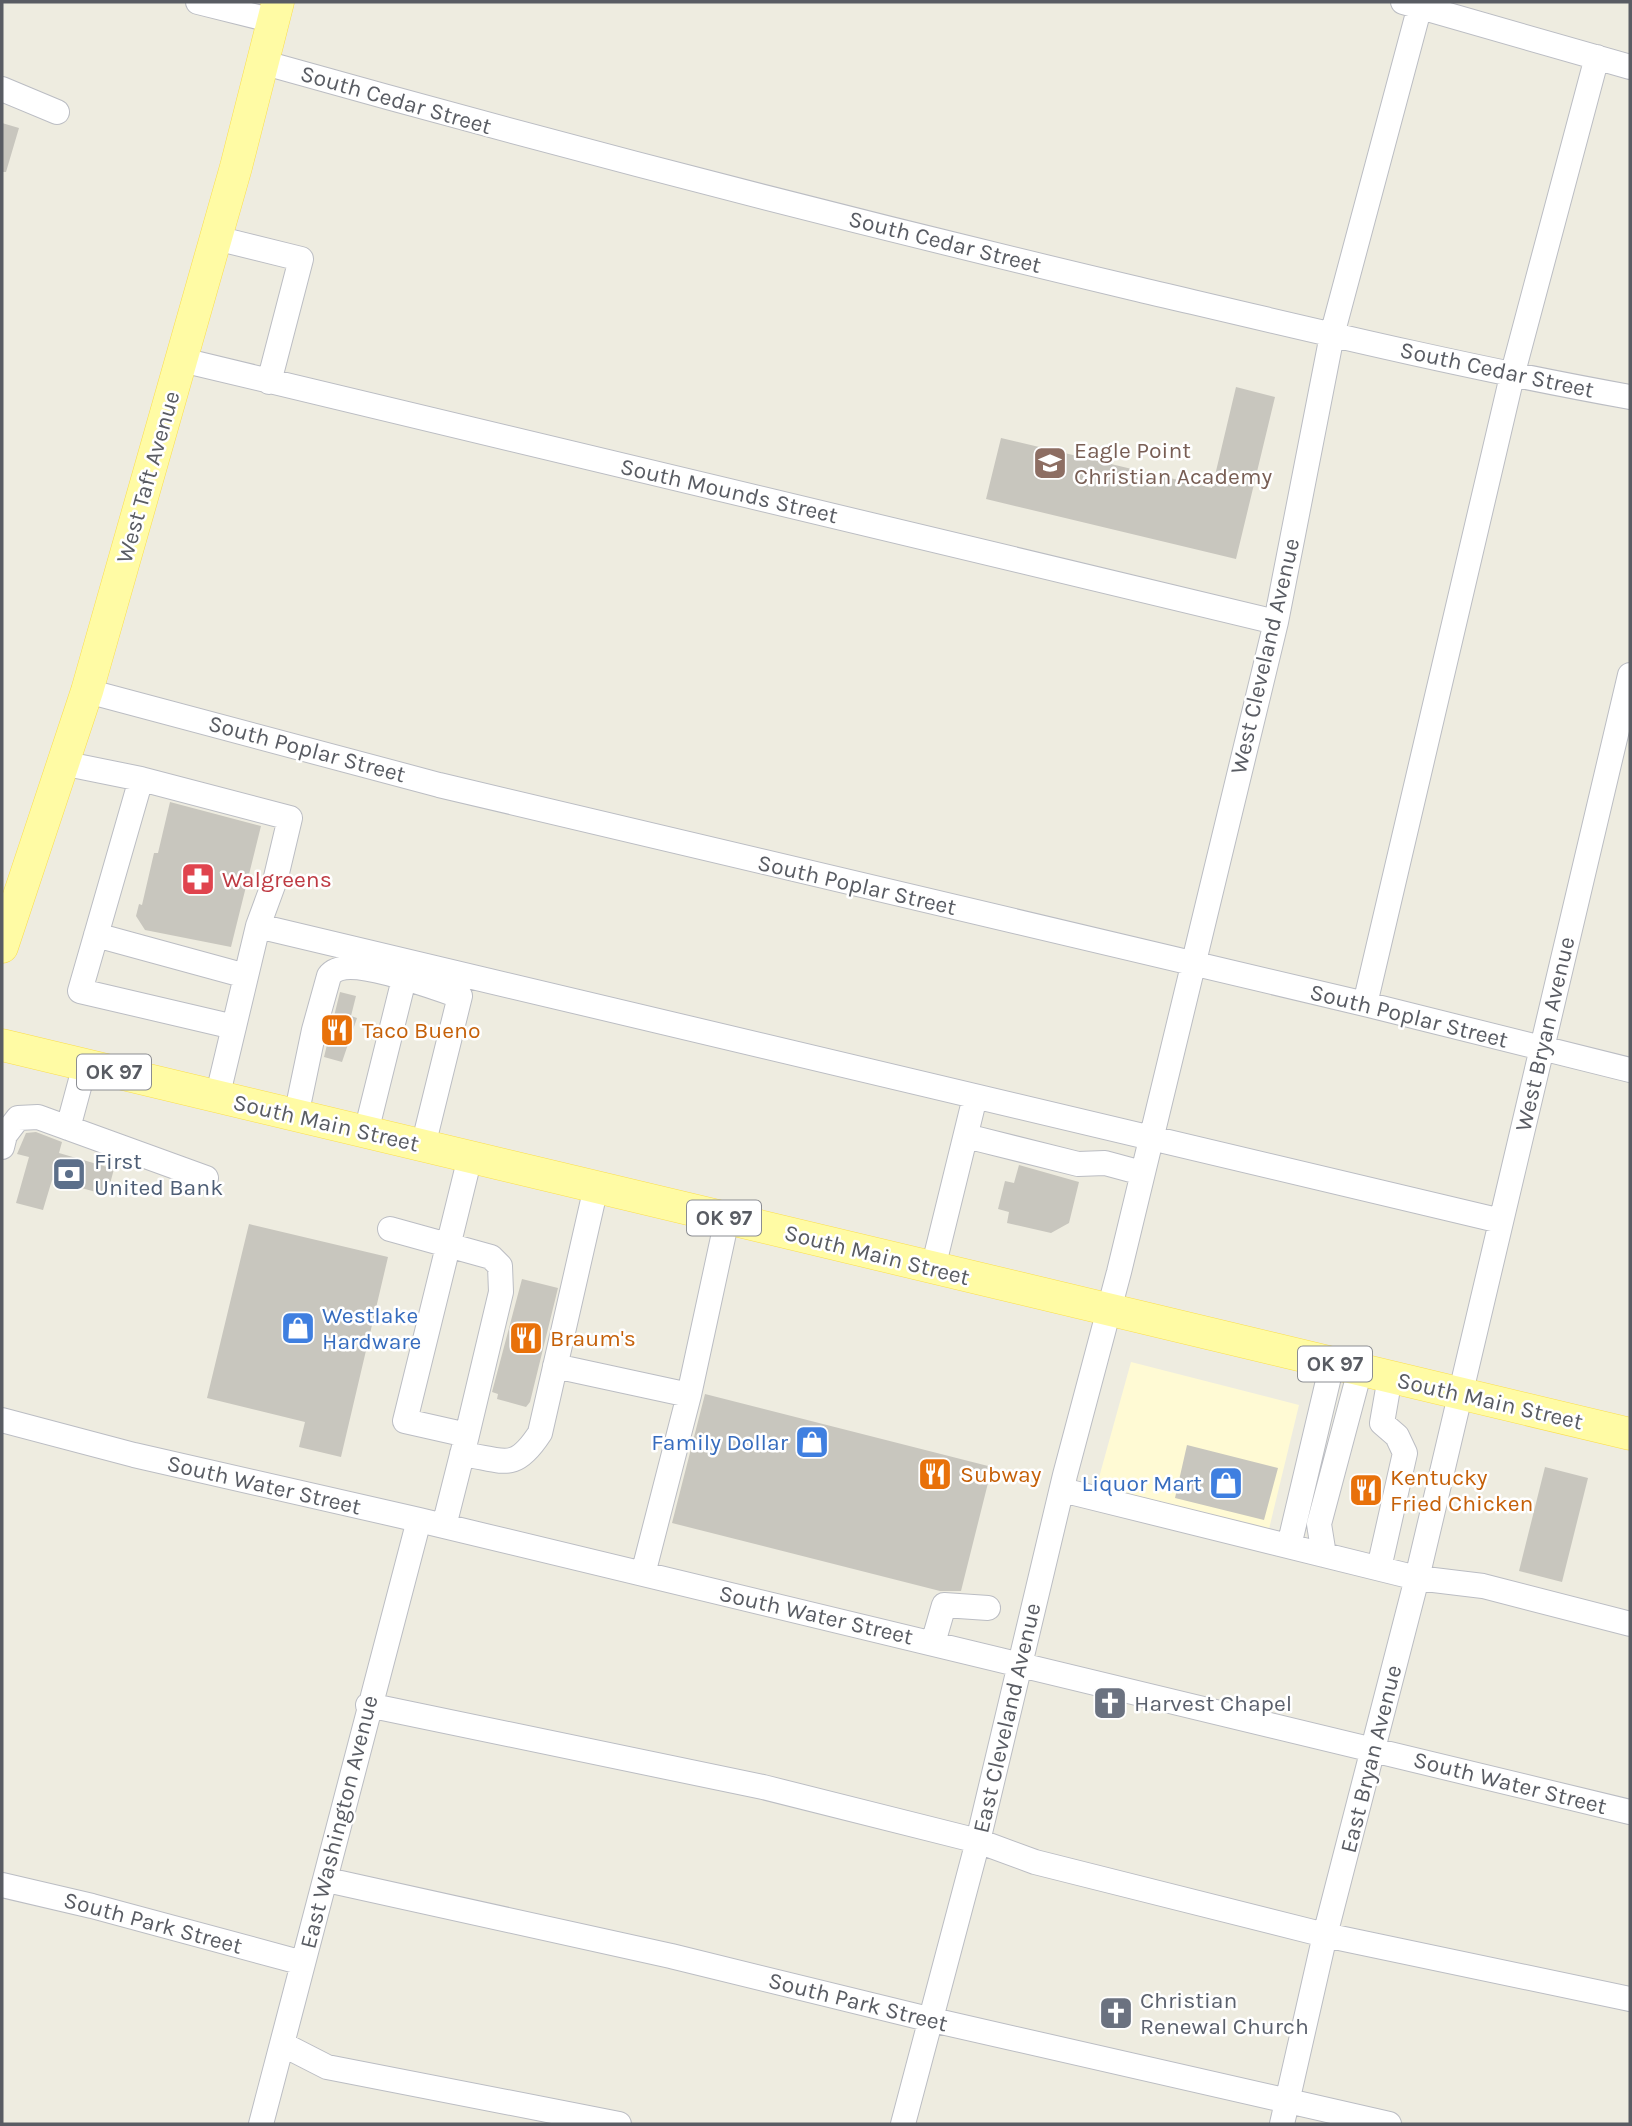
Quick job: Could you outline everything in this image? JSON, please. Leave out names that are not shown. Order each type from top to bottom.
[{"type":"main road","name":"West Taft Avenue","points":[[2,947],[87,691],[265,63],[276,11]]},
{"type":"main road","name":"South Main Street","points":[[2,1045],[1630,1434]]},
{"type":"street","points":[[198,2],[276,11]]},
{"type":"street","points":[[1415,3],[1630,67]]},
{"type":"street","name":"West Cleveland Avenue","points":[[1109,1311],[1276,622],[1332,335],[1415,3]]},
{"type":"street","points":[[1365,1004],[1512,376],[1597,57]]},
{"type":"street","name":"South Cedar Street","points":[[265,63],[537,139],[990,254],[1512,376],[1630,397]]},
{"type":"street","points":[[2,89],[57,112]]},
{"type":"street","points":[[216,238],[301,259],[269,382]]},
{"type":"street","name":"South Mounds Street","points":[[182,360],[1276,622]]},
{"type":"street","name":"West Bryan Avenue","points":[[1460,1394],[1630,675]]},
{"type":"street","name":"South Poplar Street","points":[[87,691],[452,788],[1365,1004],[1630,1070]]},
{"type":"street","points":[[64,756],[290,818],[276,877],[258,926],[217,1098]]},
{"type":"street","points":[[141,779],[80,991],[234,1027]]},
{"type":"street","points":[[258,926],[1501,1221]]},
{"type":"street","points":[[96,935],[246,976]]},
{"type":"street","points":[[296,1116],[314,1030],[333,970],[344,965],[362,967],[461,999],[423,1146]]},
{"type":"street","points":[[366,1132],[404,979]]},
{"type":"street","points":[[68,1128],[85,1065]]},
{"type":"street","points":[[933,1268],[975,1097]]},
{"type":"street","points":[[2,1147],[5,1135],[18,1118],[38,1117],[206,1178]]},
{"type":"street","points":[[966,1136],[1078,1164],[1105,1163],[1142,1173]]},
{"type":"street","points":[[470,1157],[405,1421],[514,1462],[526,1455],[540,1433],[596,1187]]},
{"type":"street","points":[[643,1574],[689,1395],[727,1219]]},
{"type":"street","points":[[390,1230],[491,1257],[500,1266],[503,1276],[444,1526]]},
{"type":"street","name":"East Cleveland Avenue","points":[[903,2124],[928,2020],[978,1841],[1062,1490],[1109,1311]]},
{"type":"street","points":[[555,1366],[689,1395]]},
{"type":"street","points":[[1360,1370],[1382,1423],[1402,1444],[1405,1453],[1379,1568]]},
{"type":"street","points":[[1289,1546],[1360,1370]]},
{"type":"street","points":[[1324,1555],[1319,1524],[1360,1370]]},
{"type":"street","name":"East Bryan Avenue","points":[[1282,2124],[1325,1935],[1375,1750],[1460,1394]]},
{"type":"street","name":"South Water Street","points":[[2,1420],[134,1455],[419,1520],[1630,1812]]},
{"type":"street","points":[[1402,1473],[1439,1481]]},
{"type":"street","points":[[1062,1490],[1417,1578],[1483,1586],[1630,1624]]},
{"type":"street","points":[[1391,1519],[1429,1527]]},
{"type":"street","name":"East Washington Avenue","points":[[261,2124],[327,1880],[368,1705],[419,1520]]},
{"type":"street","points":[[933,1643],[944,1605],[988,1608]]},
{"type":"street","points":[[368,1705],[763,1787],[978,1841],[1035,1862],[1325,1935],[1630,1999]]},
{"type":"street","name":"South Park Street","points":[[327,1880],[671,1956],[928,2020],[1390,2124]]},
{"type":"street","name":"South Park Street","points":[[2,1885],[92,1906],[303,1963]]},
{"type":"street","points":[[282,2043],[327,2067],[619,2124]]},
{"type":"shaded area","points":[[1131,1362],[1299,1405],[1268,1533],[1095,1492]]},
{"type":"building","points":[[2,123],[19,128],[6,172],[2,172]]},
{"type":"building","name":"Eagle Point Christian Academy","points":[[1236,387],[1275,397],[1236,559],[986,499],[1001,438],[1212,488]]},
{"type":"building","name":"Walgreens","points":[[170,802],[261,826],[231,947],[145,930],[136,916],[139,904],[142,905],[154,853],[158,853]]},
{"type":"building","name":"Taco Bueno","points":[[340,992],[356,996],[351,1016],[357,1018],[342,1062],[324,1057]]},
{"type":"building","name":"First United Bank","points":[[36,1132],[62,1142],[59,1153],[114,1169],[107,1195],[52,1180],[43,1210],[16,1203],[29,1157],[17,1154],[26,1133]]},
{"type":"building","points":[[1019,1165],[1079,1182],[1069,1223],[1051,1233],[1007,1223],[1009,1212],[998,1209],[1005,1181],[1014,1183]]},
{"type":"building","name":"Westlake Hardware","points":[[249,1224],[388,1257],[341,1457],[299,1447],[305,1422],[207,1398]]},
{"type":"building","name":"Braum's","points":[[522,1279],[558,1288],[530,1402],[526,1407],[497,1399],[498,1394],[492,1392]]},
{"type":"building","points":[[705,1394],[992,1467],[961,1591],[940,1591],[672,1523]]},
{"type":"building","name":"Liquor Mart","points":[[1187,1445],[1278,1468],[1264,1520],[1175,1498]]},
{"type":"building","points":[[1545,1467],[1588,1478],[1562,1582],[1519,1571]]},
{"type":"place","name":"Eagle Point Christian Academy","points":[[1050,463]]},
{"type":"place","name":"Walgreens","points":[[198,879]]},
{"type":"place","name":"Taco Bueno","points":[[337,1030]]},
{"type":"place","name":"First United Bank","points":[[69,1174]]},
{"type":"place","name":"Westlake Hardware","points":[[298,1328]]},
{"type":"place","name":"Braum's","points":[[526,1338]]},
{"type":"place","name":"Family Dollar","points":[[812,1442]]},
{"type":"place","name":"Subway","points":[[935,1474]]},
{"type":"place","name":"Liquor Mart","points":[[1226,1483]]},
{"type":"place","name":"Kentucky Fried Chicken","points":[[1366,1490]]},
{"type":"place","name":"Harvest Chapel","points":[[1110,1703]]},
{"type":"place","name":"Christian Renewal Church","points":[[1116,2013]]}]
